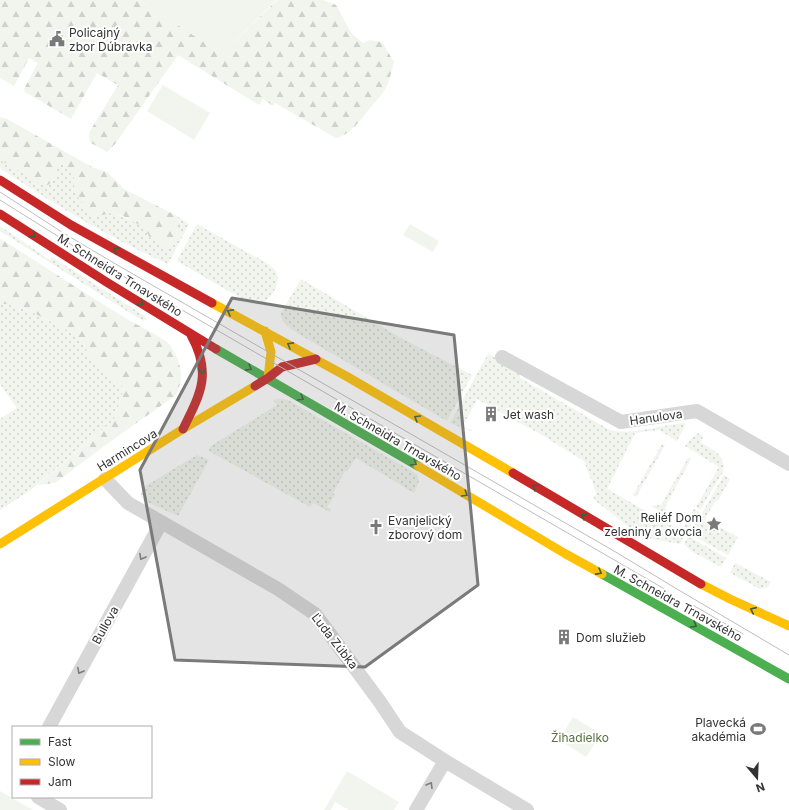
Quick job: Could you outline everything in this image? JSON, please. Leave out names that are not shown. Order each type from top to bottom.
[{"type":"main road","name":"M. Schneidra Trnavského","points":[[0,180],[101,242],[316,359],[703,585],[789,626]]},
{"type":"main road","name":"M. Schneidra Trnavského","points":[[0,214],[191,334],[432,474],[564,553],[789,679]]},
{"type":"main road","points":[[265,331],[271,352],[268,378]]},
{"type":"main road","points":[[183,429],[199,394],[203,372],[202,358],[191,334]]},
{"type":"main road","name":"Harmincova","points":[[0,544],[183,429],[268,378],[282,367],[316,359]]},
{"type":"street","name":"Hanulova","points":[[502,357],[621,422],[697,411],[789,464]]},
{"type":"street","name":"Ľuda Zúbka","points":[[105,479],[128,503],[278,589],[315,614],[380,702],[400,732],[527,810]]},
{"type":"street","name":"Bullova","points":[[50,726],[161,523]]},
{"type":"street","points":[[416,810],[445,761]]},
{"type":"street","points":[[40,798],[60,810]]},
{"type":"highlighted area","points":[[232,298],[454,335],[478,585],[365,667],[175,660],[140,470]]},
{"type":"green space","points":[[0,0],[140,0],[222,54],[277,0],[323,0],[336,5],[351,33],[363,43],[370,40],[382,42],[394,62],[388,83],[381,96],[351,130],[336,138],[275,103],[273,106],[263,99],[259,105],[178,55],[115,144],[107,152],[91,143],[89,137],[90,131],[118,85],[97,73],[71,119],[25,92],[24,89],[38,63],[29,58],[14,86],[0,78]]},
{"type":"green space","points":[[140,0],[276,0],[222,54]]},
{"type":"green space","points":[[163,85],[210,113],[194,140],[147,111]]},
{"type":"green space","points":[[0,117],[7,119],[92,167],[107,172],[124,189],[177,216],[180,225],[180,233],[171,249],[162,245],[157,237],[150,238],[145,228],[123,216],[112,213],[93,217],[73,191],[74,177],[64,163],[57,166],[55,179],[48,185],[35,182],[0,160]]},
{"type":"green space","points":[[0,160],[16,169],[55,179],[57,166],[64,162],[81,183],[108,209],[147,229],[162,244],[181,224],[177,216],[189,224],[168,264],[103,232],[41,195],[0,168]]},
{"type":"green space","points":[[197,224],[268,264],[274,269],[277,273],[276,288],[267,300],[260,304],[251,304],[177,261]]},
{"type":"green space","points":[[410,224],[439,241],[433,252],[403,235]]},
{"type":"green space","points":[[0,226],[50,260],[52,257],[145,316],[146,320],[143,321],[0,231]]},
{"type":"green space","points":[[0,239],[91,297],[166,341],[173,350],[179,363],[181,375],[179,388],[176,395],[55,483],[37,485],[114,420],[124,388],[93,360],[77,335],[24,308],[0,303]]},
{"type":"green space","points":[[301,279],[401,338],[472,375],[447,421],[297,333],[286,325],[282,320],[281,313]]},
{"type":"green space","points":[[0,303],[24,308],[77,335],[93,360],[124,388],[114,420],[28,492],[0,510],[0,419],[17,408],[0,384]]},
{"type":"green space","points":[[488,354],[520,370],[520,378],[610,430],[628,432],[686,423],[677,441],[659,430],[635,433],[607,489],[681,531],[685,535],[680,544],[647,538],[629,527],[597,502],[593,497],[597,495],[584,461],[542,435],[477,399],[463,426],[476,433],[450,423]]},
{"type":"green space","points":[[273,400],[288,400],[417,474],[419,481],[414,493],[356,458],[347,472],[345,471],[333,493],[335,495],[327,507],[331,509],[330,512],[313,503],[310,507],[209,451],[211,446],[277,405]]},
{"type":"green space","points":[[698,433],[703,436],[701,443],[718,454],[723,461],[723,472],[700,510],[696,507],[719,467],[685,446]]},
{"type":"green space","points":[[662,444],[665,445],[636,497],[633,495]]},
{"type":"green space","points":[[197,455],[209,460],[178,516],[143,500],[141,494],[144,487]]},
{"type":"green space","points":[[688,458],[691,459],[665,507],[670,517],[651,506],[661,505]]},
{"type":"green space","points":[[724,475],[730,479],[718,501],[716,500],[705,519],[738,537],[728,555],[690,534]]},
{"type":"green space","points":[[694,509],[699,512],[689,529],[684,526]]},
{"type":"green space","points":[[688,536],[726,558],[721,567],[691,551],[684,544]]},
{"type":"green space","points":[[735,563],[771,582],[768,587],[760,589],[730,573]]},
{"type":"green space","name":"Žihadielko","points":[[573,717],[601,734],[586,757],[559,740]]},
{"type":"green space","points":[[347,771],[399,802],[394,810],[349,810],[335,802],[331,810],[324,810]]},
{"type":"green space","points":[[0,791],[33,810],[0,810]]},
{"type":"tram line","points":[[0,192],[65,234],[119,266],[614,551],[789,655]]},
{"type":"tram line","points":[[0,200],[99,262],[668,591]]},
{"type":"tram line","points":[[691,604],[743,634]]},
{"type":"traffic: fast","points":[[216,349],[418,466]]},
{"type":"traffic: fast","points":[[602,574],[789,679]]},
{"type":"traffic: slow","points":[[212,303],[346,376],[513,473]]},
{"type":"traffic: slow","points":[[265,331],[271,352],[268,378]]},
{"type":"traffic: slow","points":[[0,544],[183,429],[255,386]]},
{"type":"traffic: slow","points":[[418,466],[602,574]]},
{"type":"traffic: slow","points":[[701,584],[789,626]]},
{"type":"traffic: jam","points":[[0,180],[71,225],[212,303]]},
{"type":"traffic: jam","points":[[0,214],[108,283],[216,349]]},
{"type":"traffic: jam","points":[[183,429],[195,404],[202,383],[201,361],[191,335]]},
{"type":"traffic: jam","points":[[255,386],[282,367],[316,359]]},
{"type":"traffic: jam","points":[[513,473],[701,584]]},
{"type":"place","name":"Policajný zbor Dúbravka","points":[[57,39]]},
{"type":"place","name":"Jet wash","points":[[491,414]]},
{"type":"place","name":"Reliéf Dom zeleniny a ovocia","points":[[714,524]]},
{"type":"place","name":"Evanjelický zborový dom","points":[[376,527]]},
{"type":"place","name":"Dom služieb","points":[[564,637]]},
{"type":"place","name":"Plavecká akadémia","points":[[758,729]]}]
